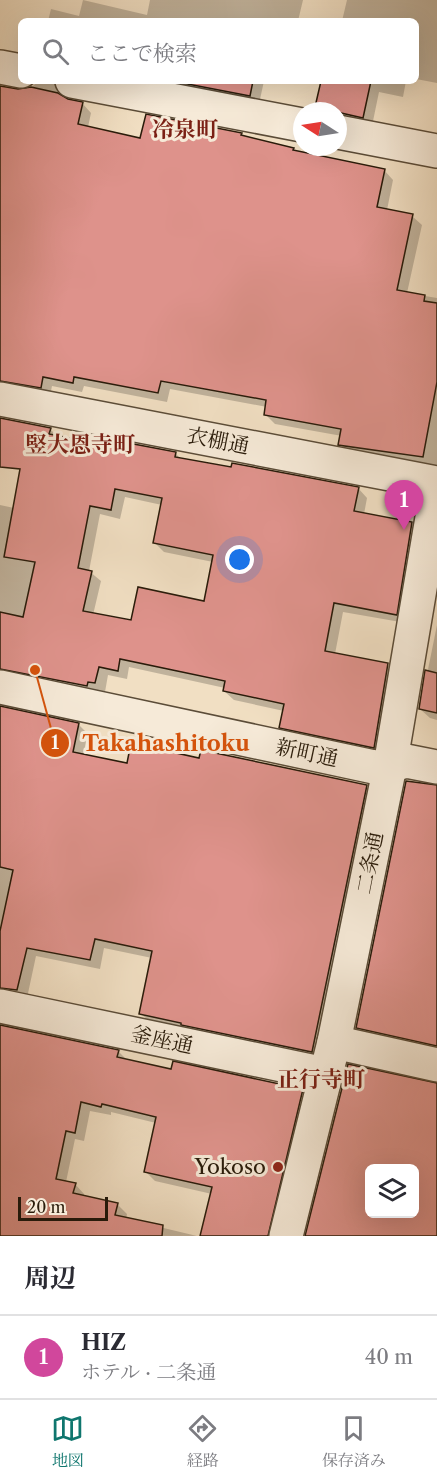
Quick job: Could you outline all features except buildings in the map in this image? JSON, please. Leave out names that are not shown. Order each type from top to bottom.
[{"type":"street","points":[[0,67],[18,70]]},
{"type":"street","points":[[88,84],[293,123]]},
{"type":"street","points":[[347,134],[437,151]]},
{"type":"street","name":"衣棚通","points":[[0,399],[437,483]]},
{"type":"street","name":"二条通","points":[[286,1236],[334,1042],[390,766],[437,488]]},
{"type":"street","name":"新町通","points":[[0,687],[374,767],[390,766],[406,761],[437,767]]},
{"type":"street","name":"釜座通","points":[[0,1006],[325,1074]]},
{"type":"street","points":[[334,1042],[437,1065]]},
{"type":"place","name":"HIZ","points":[[404,530]]},
{"type":"place","name":"Takahashitoku","points":[[35,670]]},
{"type":"place","name":"Yokoso","points":[[278,1167]]},
{"type":"district","name":"冷泉町","points":[[185,129]]},
{"type":"district","name":"竪大恩寺町","points":[[80,444]]},
{"type":"district","name":"正行寺町","points":[[321,1079]]}]
